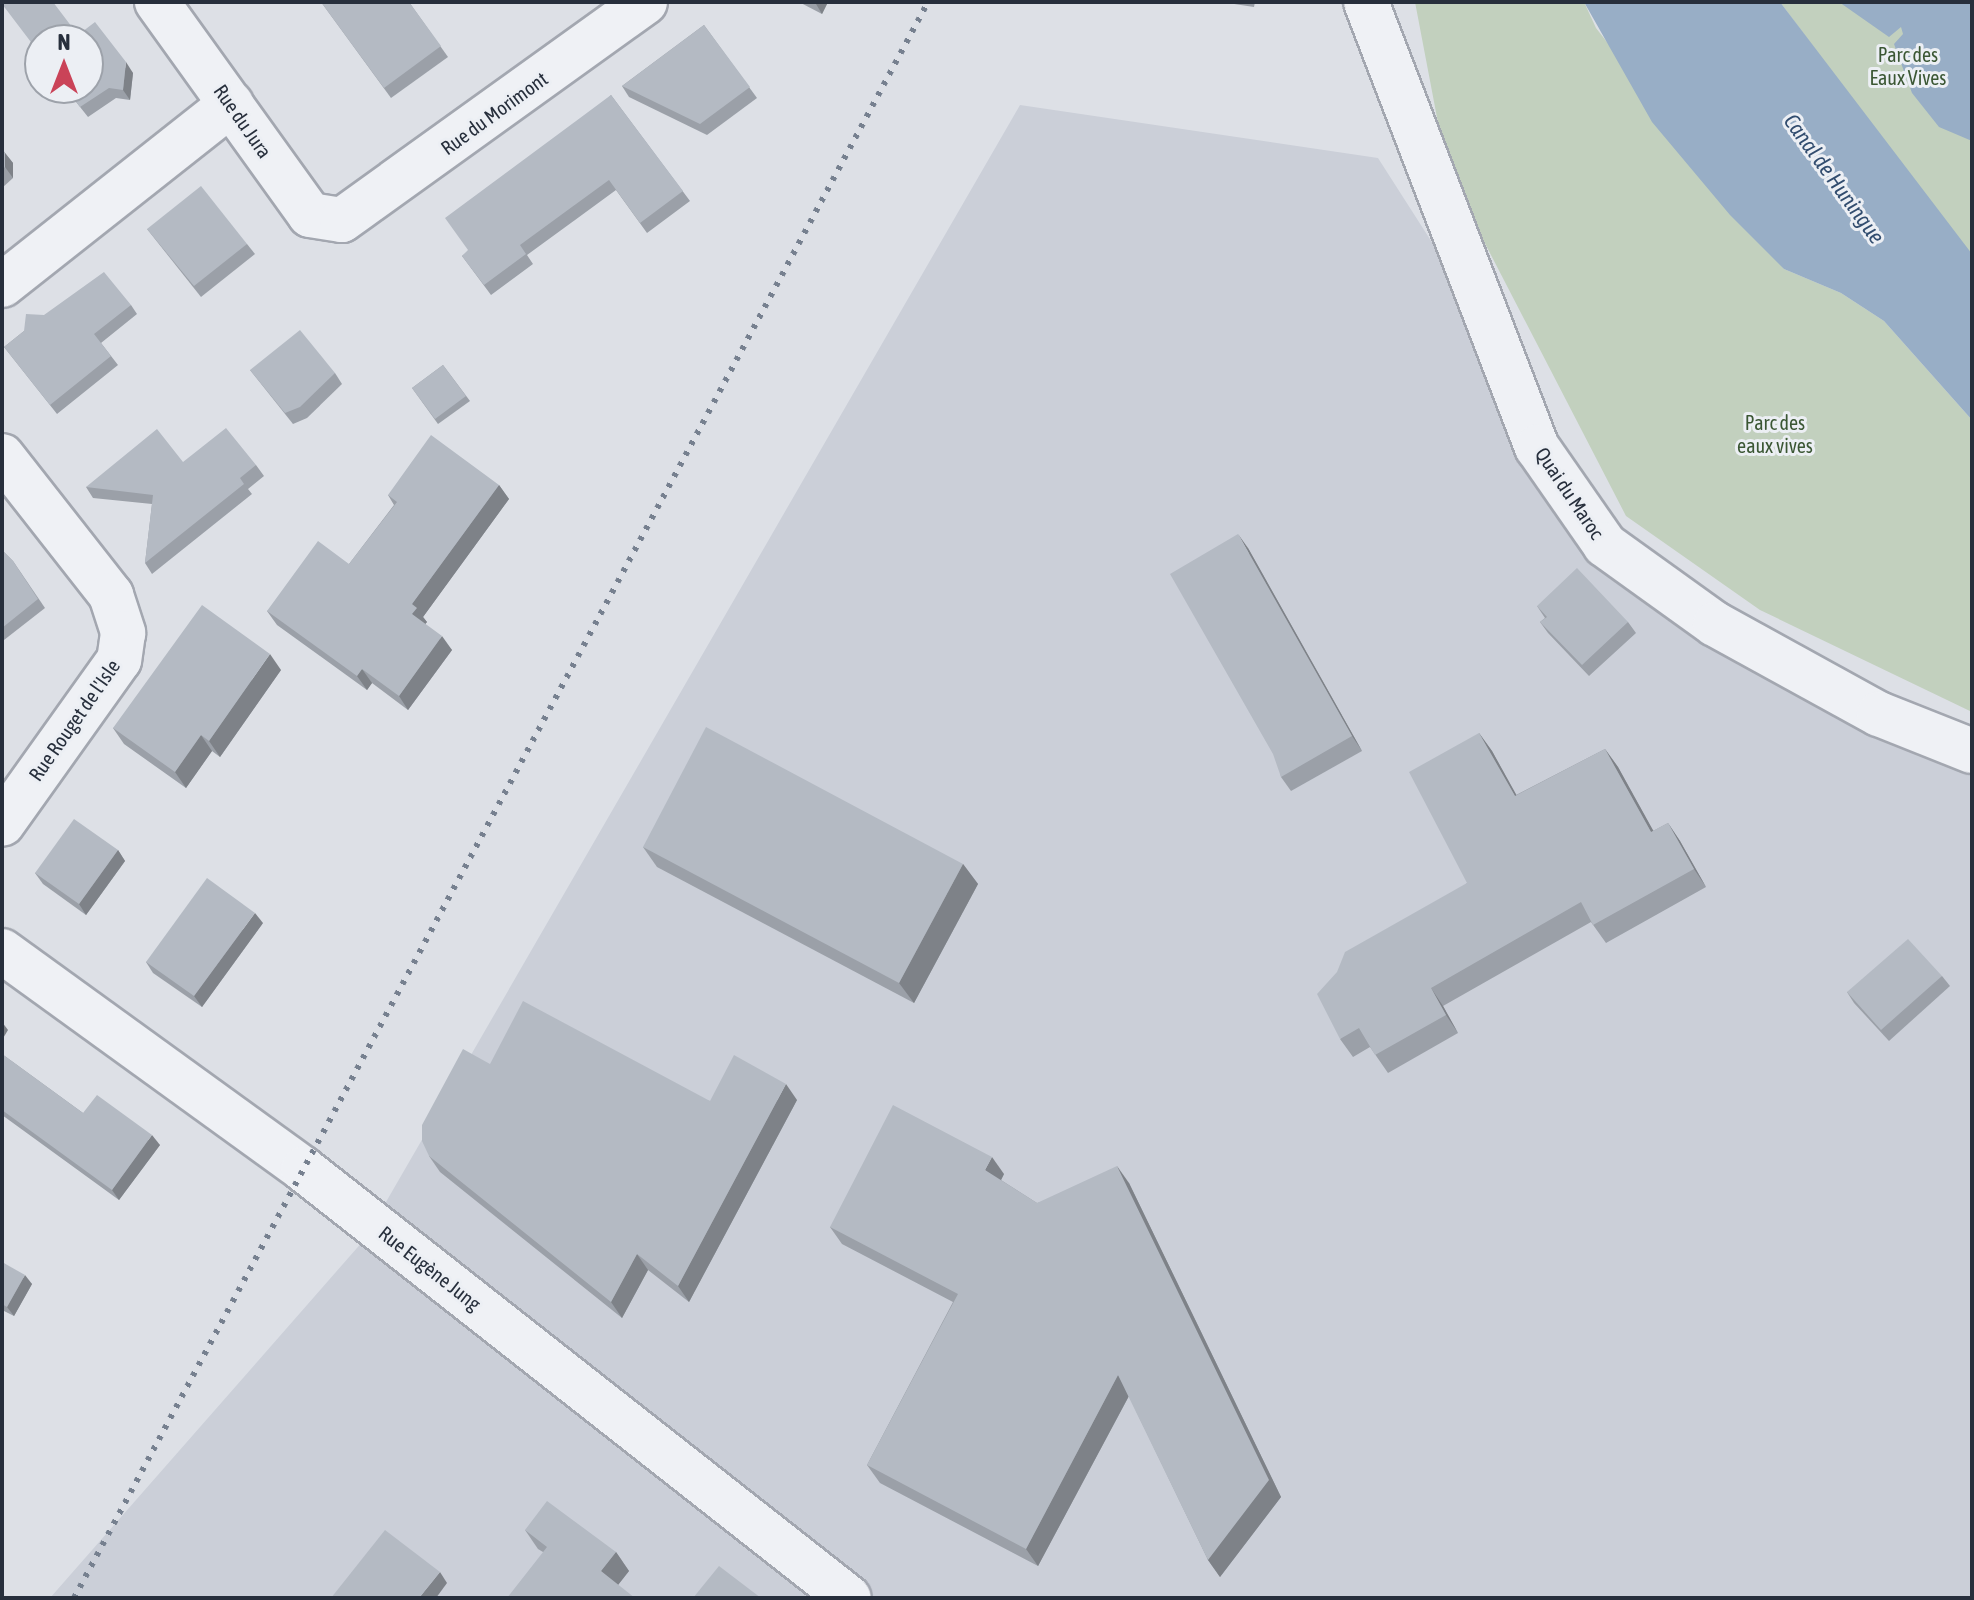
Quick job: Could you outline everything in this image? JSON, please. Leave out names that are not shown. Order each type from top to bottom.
[{"type":"street","name":"Rue du Jura","points":[[157,2],[310,215],[342,220]]},
{"type":"street","name":"Rue du Morimont","points":[[342,220],[645,2]]},
{"type":"street","name":"Quai du Maroc","points":[[1366,2],[1537,447],[1605,545],[1715,624],[1879,714],[1972,751]]},
{"type":"street","points":[[2,285],[231,104]]},
{"type":"street","name":"Rue Rouget de l'Isle","points":[[2,456],[111,595],[123,633],[119,660],[2,824]]},
{"type":"street","name":"Rue Eugène Jung","points":[[2,951],[303,1169],[849,1598]]},
{"type":"shaded area","points":[[1020,105],[1378,158],[1620,536],[1833,678],[1972,738],[1972,1598],[50,1598],[364,1240]]},
{"type":"green space","name":"Parc des eaux vives","points":[[1415,2],[1584,2],[1596,28],[1784,269],[1841,293],[1884,321],[1972,420],[1972,712],[1760,610],[1626,516],[1447,170]]},
{"type":"green space","name":"Parc des Eaux Vives","points":[[1780,2],[1972,2],[1972,254],[1950,231]]},
{"type":"water","name":"Canal de Huningue","points":[[1584,2],[1780,2],[1972,254],[1972,420],[1884,321],[1841,293],[1784,269],[1730,215],[1652,122]]},
{"type":"water","points":[[1839,2],[1972,3],[1972,141],[1939,127],[1912,93],[1894,44],[1903,34],[1901,27],[1889,37]]},
{"type":"building","points":[[53,2],[70,24],[24,24],[24,33],[2,4]]},
{"type":"building","points":[[321,2],[409,2],[441,46],[384,88]]},
{"type":"building","points":[[704,25],[750,87],[700,124],[622,86]]},
{"type":"building","points":[[104,34],[126,62],[123,90],[109,88],[104,91]]},
{"type":"building","points":[[611,95],[683,191],[640,223],[609,180],[520,245],[526,254],[484,285],[462,256],[468,250],[445,218]]},
{"type":"building","points":[[2,149],[5,167],[2,170]]},
{"type":"building","points":[[201,186],[247,244],[194,286],[147,229]]},
{"type":"building","points":[[104,272],[131,305],[94,334],[111,356],[50,405],[4,347],[24,331],[26,314],[44,315]]},
{"type":"building","points":[[300,330],[335,373],[300,407],[285,413],[250,370]]},
{"type":"building","points":[[443,365],[466,396],[435,419],[412,388]]},
{"type":"building","points":[[226,428],[256,465],[240,478],[244,484],[145,563],[153,495],[86,487],[157,429],[183,462]]},
{"type":"building","points":[[431,435],[499,485],[412,604],[417,608],[412,614],[442,636],[399,696],[362,669],[357,676],[267,611],[318,541],[349,564],[397,502],[388,495]]},
{"type":"building","points":[[1238,534],[1352,736],[1281,777],[1273,754],[1170,574]]},
{"type":"building","points":[[2,550],[38,599],[2,628]]},
{"type":"building","points":[[1577,568],[1628,622],[1582,665],[1540,622],[1547,617],[1537,606]]},
{"type":"building","points":[[202,605],[270,654],[209,741],[201,735],[175,772],[113,728]]},
{"type":"building","points":[[706,727],[963,864],[899,983],[643,847]]},
{"type":"building","points":[[1479,733],[1515,796],[1605,749],[1651,832],[1668,823],[1694,869],[1593,925],[1581,902],[1431,988],[1446,1015],[1375,1055],[1359,1028],[1340,1039],[1317,994],[1337,972],[1345,952],[1467,883],[1409,772]]},
{"type":"building","points":[[74,819],[118,850],[79,904],[35,873]]},
{"type":"building","points":[[207,878],[255,913],[194,996],[146,962]]},
{"type":"building","points":[[1908,939],[1942,976],[1881,1030],[1847,992]]},
{"type":"building","points":[[523,1001],[710,1101],[734,1055],[786,1084],[678,1286],[637,1254],[611,1302],[429,1156],[422,1141],[422,1125],[463,1049],[490,1064]]},
{"type":"building","points":[[2,1054],[83,1113],[97,1095],[152,1135],[112,1190],[2,1110]]},
{"type":"building","points":[[893,1105],[992,1157],[985,1170],[1037,1203],[1117,1166],[1269,1480],[1208,1560],[1118,1375],[1026,1549],[867,1465],[958,1294],[830,1227]]},
{"type":"building","points":[[2,1262],[25,1275],[7,1307],[2,1304]]},
{"type":"building","points":[[547,1501],[616,1552],[601,1571],[635,1598],[507,1598],[547,1547],[525,1530]]},
{"type":"building","points":[[385,1530],[440,1572],[419,1598],[331,1598]]},
{"type":"building","points":[[719,1566],[761,1598],[693,1598]]},
{"type":"railway","points":[[74,1598],[928,2]]}]
